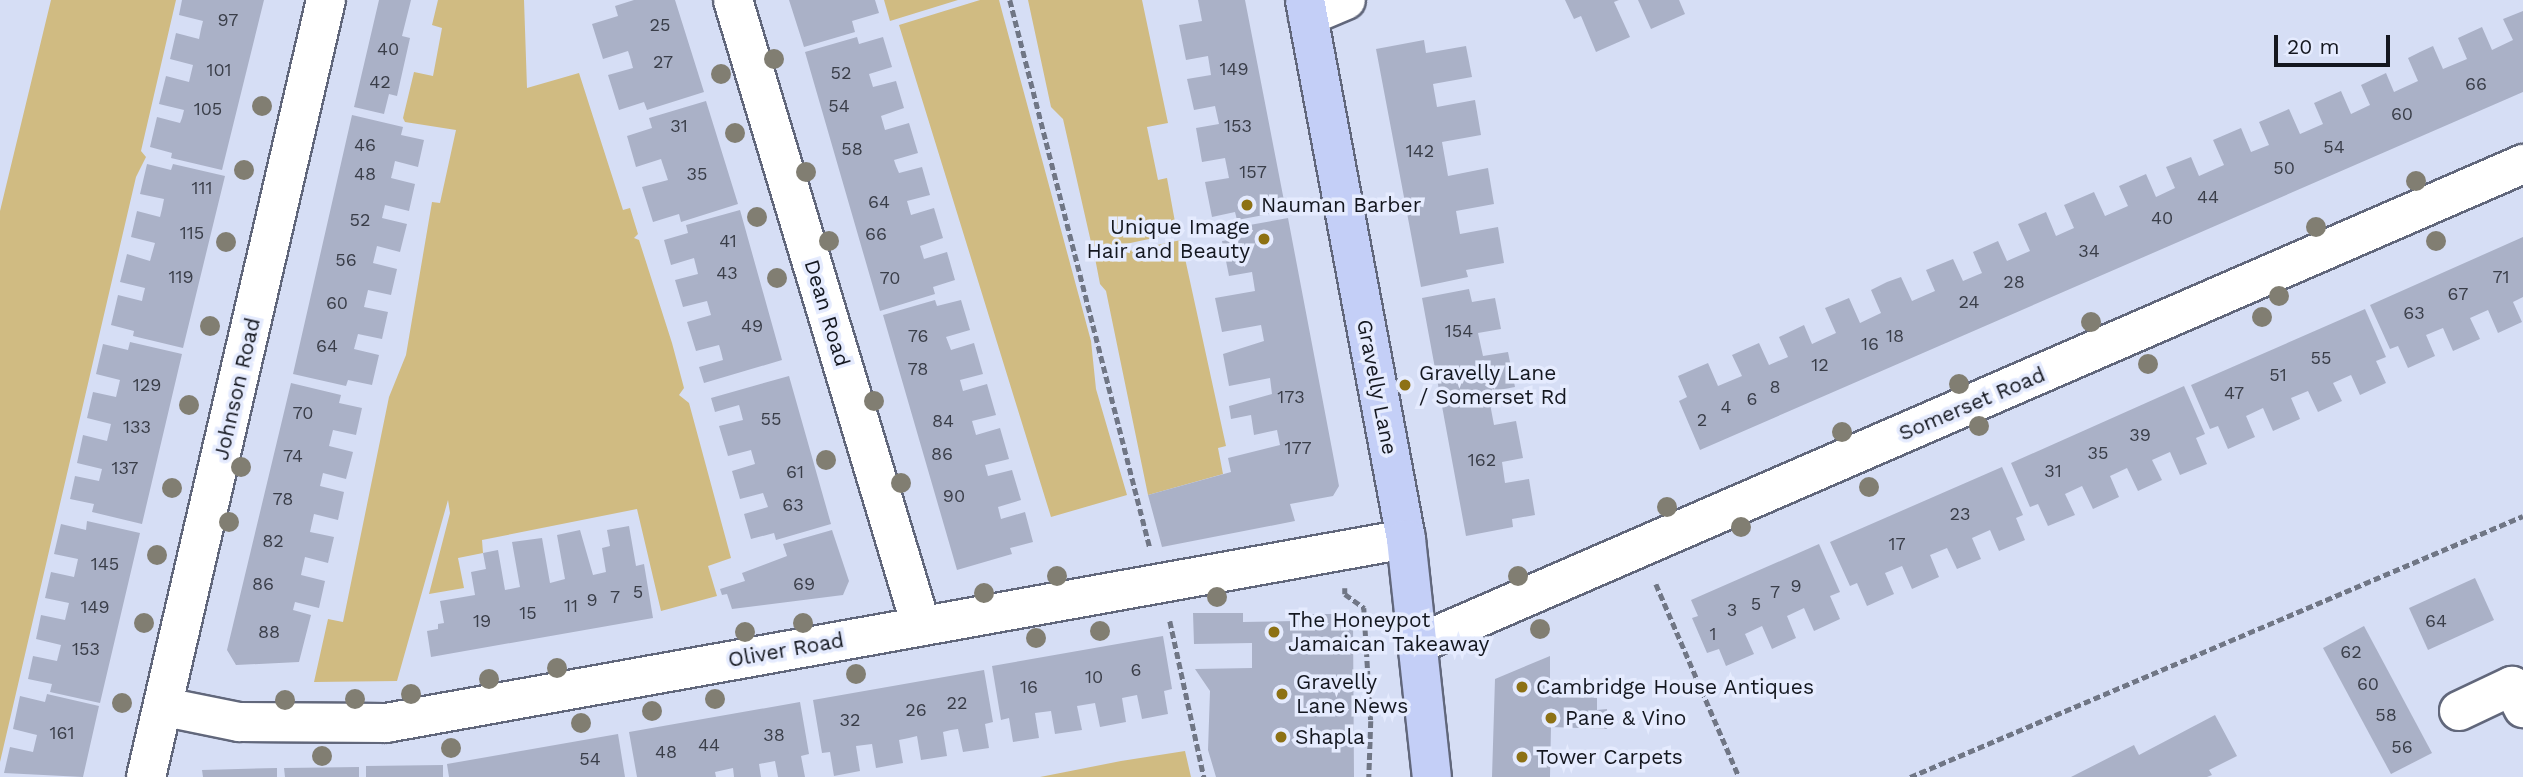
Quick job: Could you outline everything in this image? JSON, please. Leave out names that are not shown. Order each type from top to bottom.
[{"type":"main road","name":"Gravelly Lane","points":[[1306,8],[1406,540],[1420,643],[1432,777]]},
{"type":"street","name":"Johnson Road","points":[[146,777],[165,707],[326,0]]},
{"type":"street","name":"Dean Road","points":[[733,0],[921,625]]},
{"type":"street","points":[[1306,8],[1346,0]]},
{"type":"street","name":"Somerset Road","points":[[1420,643],[2523,164]]},
{"type":"street","name":"Oliver Road","points":[[165,707],[239,722],[386,723],[1406,540]]},
{"type":"street","points":[[2459,710],[2512,686],[2523,708]]},
{"type":"path","points":[[1010,0],[1180,657],[1204,777]]},
{"type":"path","points":[[1910,777],[2523,516]]},
{"type":"path","points":[[1640,548],[1739,777]]},
{"type":"path","points":[[1342,550],[1345,594],[1364,608],[1371,721],[1368,777]]},
{"type":"shaded area","points":[[51,0],[176,0],[141,151],[146,157],[136,177],[0,762],[0,211]]},
{"type":"shaded area","points":[[438,0],[524,0],[527,88],[579,73],[623,210],[630,208],[638,234],[634,238],[639,240],[684,388],[679,395],[689,403],[731,558],[708,566],[717,596],[661,611],[637,509],[482,540],[483,553],[458,558],[464,588],[429,594],[450,513],[448,500],[397,681],[314,682],[328,619],[343,622],[389,397],[406,355],[432,202],[440,203],[456,130],[405,122],[403,118],[414,72],[433,76],[442,28],[432,25]]},
{"type":"shaded area","points":[[884,0],[958,0],[890,21]]},
{"type":"shaded area","points":[[980,0],[999,0],[1091,341],[1096,389],[1127,495],[1051,517],[899,25]]},
{"type":"shaded area","points":[[1028,0],[1142,0],[1168,123],[1147,127],[1158,180],[1167,178],[1177,233],[1093,251],[1063,119],[1051,107]]},
{"type":"shaded area","points":[[1181,240],[1226,446],[1218,448],[1223,474],[1148,495],[1106,291],[1100,284],[1095,258]]},
{"type":"shaded area","points":[[1185,751],[1191,777],[1040,777],[1121,761]]},
{"type":"building","points":[[182,0],[264,0],[222,170],[171,158],[172,153],[150,147],[157,117],[180,123],[184,110],[159,104],[166,76],[189,82],[193,65],[170,59],[176,33],[199,39],[203,21],[179,15]]},
{"type":"building","points":[[379,0],[411,0],[402,36],[410,38],[397,96],[389,94],[384,114],[354,107]]},
{"type":"building","points":[[634,0],[675,0],[704,92],[647,110],[644,102],[619,110],[608,75],[633,68],[630,57],[628,51],[603,59],[592,24],[618,16],[615,6]]},
{"type":"building","points":[[789,0],[875,0],[879,13],[852,21],[855,32],[804,47]]},
{"type":"building","points":[[1198,0],[1245,0],[1286,211],[1237,220],[1235,212],[1212,217],[1205,182],[1229,178],[1225,158],[1202,162],[1196,128],[1219,124],[1215,106],[1194,110],[1187,79],[1211,75],[1208,56],[1186,60],[1179,25],[1202,21]]},
{"type":"building","points":[[1565,0],[1619,0],[1614,2],[1630,37],[1596,52],[1581,16],[1574,19]]},
{"type":"building","points":[[1638,0],[1679,0],[1685,14],[1651,29]]},
{"type":"building","points":[[2523,11],[2523,92],[1700,450],[1679,401],[1687,397],[1678,376],[1708,363],[1718,386],[1742,376],[1732,355],[1759,343],[1769,365],[1788,357],[1779,337],[1804,325],[1812,344],[1836,333],[1825,308],[1849,298],[1860,323],[1881,313],[1871,290],[1901,277],[1912,301],[1935,291],[1926,270],[1953,259],[1963,281],[1982,273],[1973,252],[1998,241],[2007,261],[2030,251],[2018,224],[2046,212],[2056,236],[2074,228],[2064,205],[2094,192],[2105,216],[2128,206],[2119,186],[2146,174],[2156,197],[2175,188],[2166,167],[2191,157],[2199,176],[2224,165],[2213,140],[2241,128],[2251,152],[2269,145],[2259,122],[2289,109],[2300,134],[2323,124],[2314,103],[2341,91],[2351,114],[2370,105],[2361,85],[2386,73],[2394,92],[2418,81],[2408,58],[2433,46],[2443,69],[2467,59],[2458,38],[2482,27],[2492,50],[2513,40],[2503,19]]},
{"type":"building","points":[[857,37],[859,44],[883,37],[892,67],[869,74],[873,87],[896,81],[904,108],[881,116],[885,130],[909,123],[918,153],[894,160],[899,173],[922,167],[930,195],[907,201],[911,215],[934,208],[943,238],[920,246],[924,259],[947,252],[955,280],[933,287],[935,294],[880,311],[805,52]]},
{"type":"building","points":[[1424,40],[1426,53],[1466,46],[1472,77],[1433,84],[1437,107],[1475,100],[1481,135],[1442,142],[1448,176],[1488,168],[1494,204],[1456,211],[1460,234],[1498,227],[1504,263],[1466,270],[1468,277],[1421,287],[1376,49]]},
{"type":"building","points":[[706,101],[738,204],[681,222],[679,214],[653,222],[642,187],[668,180],[661,159],[636,167],[627,136],[652,128],[649,118]]},
{"type":"building","points":[[352,115],[403,127],[401,135],[424,140],[418,167],[395,161],[391,178],[415,184],[409,211],[385,205],[382,218],[407,224],[400,252],[377,246],[373,263],[397,269],[391,295],[368,290],[364,307],[388,312],[382,339],[358,334],[354,349],[379,355],[372,385],[348,380],[346,386],[293,374]]},
{"type":"building","points":[[147,164],[171,170],[173,164],[225,176],[183,348],[133,336],[134,331],[111,325],[118,295],[142,301],[145,288],[120,282],[127,254],[150,261],[155,243],[131,237],[137,211],[160,217],[162,209],[164,199],[140,194]]},
{"type":"building","points":[[740,210],[782,360],[704,383],[699,367],[723,360],[721,352],[719,345],[696,351],[687,322],[711,315],[707,301],[683,307],[675,280],[698,274],[694,258],[671,265],[664,240],[688,233],[686,225]]},
{"type":"building","points":[[1288,218],[1339,486],[1333,496],[1290,504],[1295,521],[1162,547],[1148,495],[1231,472],[1228,458],[1280,445],[1277,430],[1254,435],[1251,415],[1231,419],[1229,406],[1272,394],[1270,378],[1229,386],[1223,354],[1264,341],[1261,325],[1222,332],[1215,298],[1255,291],[1252,272],[1229,276],[1222,241],[1247,237],[1244,226]]},
{"type":"building","points":[[2523,237],[2523,297],[2513,302],[2522,322],[2498,333],[2488,310],[2470,318],[2480,339],[2453,351],[2443,328],[2426,335],[2435,356],[2408,368],[2398,346],[2390,349],[2370,305]]},
{"type":"building","points":[[1469,289],[1472,302],[1495,298],[1501,329],[1478,333],[1483,356],[1508,352],[1515,387],[1488,392],[1491,409],[1494,425],[1516,421],[1523,458],[1502,462],[1505,483],[1529,479],[1535,515],[1512,519],[1513,527],[1466,536],[1422,298]]},
{"type":"building","points":[[935,300],[937,306],[961,300],[970,330],[946,337],[951,350],[974,343],[983,374],[960,380],[963,391],[987,384],[996,415],[972,421],[976,435],[1000,428],[1009,459],[985,465],[988,476],[1012,470],[1021,500],[998,507],[1001,519],[1025,512],[1033,542],[1010,548],[1012,554],[957,570],[883,315]]},
{"type":"building","points":[[2365,309],[2386,357],[2376,361],[2386,383],[2360,395],[2351,375],[2333,383],[2342,401],[2318,412],[2308,391],[2291,398],[2300,419],[2273,431],[2263,408],[2246,416],[2255,437],[2228,449],[2218,426],[2210,429],[2191,385]]},
{"type":"building","points":[[130,342],[182,354],[142,524],[92,512],[94,504],[70,499],[75,476],[99,481],[102,469],[77,463],[83,435],[107,441],[111,424],[87,418],[93,392],[116,397],[120,380],[96,374],[103,344],[128,350]]},
{"type":"building","points":[[789,376],[831,524],[776,540],[774,533],[751,539],[744,514],[768,507],[763,493],[740,499],[732,471],[755,464],[751,450],[728,456],[719,426],[743,420],[739,405],[715,412],[711,398]]},
{"type":"building","points":[[291,383],[341,395],[339,403],[362,408],[356,435],[333,430],[329,446],[353,452],[346,479],[323,473],[320,486],[344,492],[338,520],[314,514],[310,532],[334,537],[328,563],[305,557],[301,575],[325,581],[319,608],[295,602],[293,610],[311,615],[299,662],[236,665],[227,650]]},
{"type":"building","points":[[2184,386],[2205,434],[2196,438],[2207,464],[2180,475],[2170,452],[2152,460],[2162,480],[2138,491],[2127,468],[2110,476],[2119,497],[2093,509],[2082,486],[2065,494],[2075,515],[2048,526],[2038,504],[2030,507],[2011,463]]},
{"type":"building","points":[[2002,467],[2023,515],[2016,518],[2025,540],[1999,551],[1990,530],[1972,538],[1981,559],[1957,569],[1947,548],[1930,555],[1939,577],[1912,589],[1902,566],[1885,573],[1894,594],[1867,606],[1857,583],[1850,586],[1830,542]]},
{"type":"building","points":[[87,521],[140,533],[100,703],[50,692],[52,684],[28,679],[33,656],[57,661],[61,645],[36,639],[41,615],[65,620],[69,603],[45,598],[51,572],[74,577],[78,559],[54,554],[61,524],[86,530]]},
{"type":"building","points":[[629,526],[636,566],[644,564],[653,618],[431,657],[427,631],[438,629],[438,624],[444,623],[440,601],[475,595],[471,572],[486,569],[483,553],[498,550],[505,590],[520,587],[512,542],[542,538],[550,583],[565,579],[557,535],[580,530],[593,575],[606,572],[602,548],[610,546],[607,530]]},
{"type":"building","points":[[832,530],[849,581],[843,595],[732,609],[727,594],[722,595],[720,589],[745,581],[742,573],[787,556],[783,544]]},
{"type":"building","points":[[1819,544],[1840,592],[1830,596],[1840,619],[1814,631],[1804,608],[1787,616],[1796,638],[1772,649],[1762,626],[1745,634],[1754,654],[1726,666],[1719,649],[1707,653],[1692,618],[1698,616],[1691,600]]},
{"type":"building","points":[[2475,578],[2494,620],[2428,650],[2409,608]]},
{"type":"building","points":[[1193,613],[1243,613],[1243,622],[1295,621],[1295,614],[1346,614],[1353,619],[1354,777],[1216,777],[1208,750],[1210,691],[1195,669],[1252,668],[1252,643],[1194,644]]},
{"type":"building","points":[[2364,626],[2432,753],[2391,774],[2323,648]]},
{"type":"building","points":[[1163,636],[1172,689],[1164,691],[1168,714],[1142,719],[1137,695],[1122,698],[1126,722],[1100,727],[1095,703],[1077,706],[1082,730],[1055,734],[1051,711],[1035,713],[1039,738],[1013,742],[1009,718],[1001,720],[992,666]]},
{"type":"building","points":[[1550,656],[1550,694],[1597,698],[1597,710],[1607,709],[1607,729],[1551,727],[1550,777],[1492,777],[1495,679]]},
{"type":"building","points":[[984,670],[993,722],[985,724],[989,748],[963,752],[958,729],[951,730],[943,732],[947,756],[921,760],[917,736],[899,740],[903,763],[876,768],[872,744],[856,746],[860,771],[834,776],[830,752],[822,753],[813,700]]},
{"type":"building","points":[[47,694],[99,706],[83,777],[4,773],[10,747],[33,752],[37,735],[13,729],[20,696],[45,702]]},
{"type":"building","points":[[800,702],[809,754],[801,756],[805,777],[778,777],[775,761],[759,764],[761,777],[734,777],[733,768],[715,772],[716,777],[637,777],[629,732]]},
{"type":"building","points":[[2215,715],[2237,756],[2209,770],[2212,775],[2071,777],[2134,745],[2139,755]]},
{"type":"building","points":[[618,734],[625,777],[449,777],[447,764]]},
{"type":"building","points":[[443,765],[443,777],[366,777],[366,766]]},
{"type":"building","points":[[359,767],[359,777],[285,777],[284,768]]},
{"type":"building","points":[[277,768],[277,777],[203,777],[202,770]]},
{"type":"place","name":"Nauman Barber","points":[[1247,205]]},
{"type":"place","name":"Unique Image Hair and Beauty","points":[[1264,239]]},
{"type":"place","name":"Gravelly Lane / Somerset Rd","points":[[1405,385]]},
{"type":"place","name":"The Honeypot Jamaican Takeaway","points":[[1274,632]]},
{"type":"place","name":"Cambridge House Antiques","points":[[1522,687]]},
{"type":"place","name":"Gravelly Lane News","points":[[1282,694]]},
{"type":"place","name":"Pane & Vino","points":[[1551,718]]},
{"type":"place","name":"Shapla","points":[[1281,737]]},
{"type":"place","name":"Tower Carpets","points":[[1522,757]]}]
